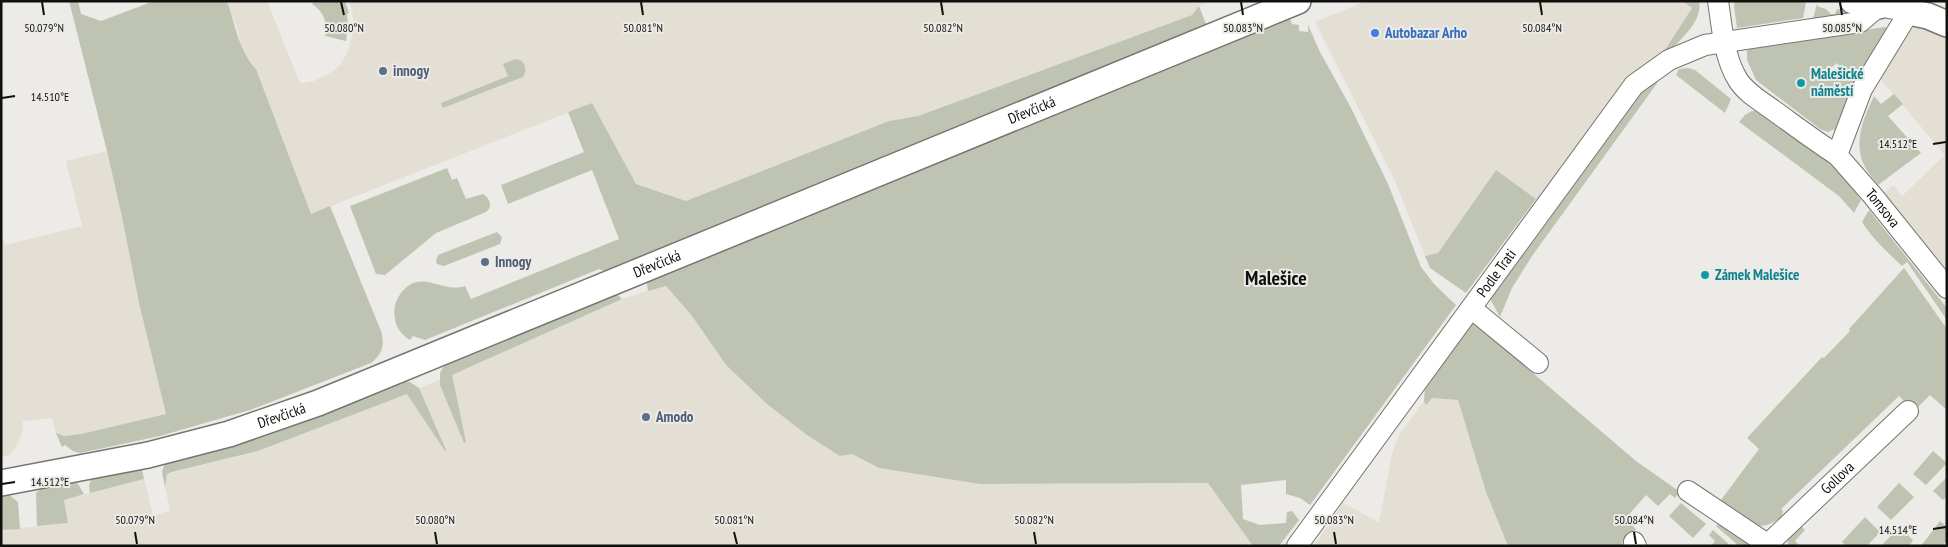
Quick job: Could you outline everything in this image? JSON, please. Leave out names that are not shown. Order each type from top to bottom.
[{"type":"main road","name":"Dřevčická","points":[[1,483],[148,455],[229,434],[318,403],[1298,1]]},
{"type":"main road","points":[[1853,1],[1879,6]]},
{"type":"main road","points":[[1910,6],[1947,24]]},
{"type":"street","points":[[1718,1],[1725,41],[1734,72],[1741,84],[1837,155],[1862,89],[1910,6]]},
{"type":"street","points":[[1725,41],[1860,22],[1879,6],[1910,6]]},
{"type":"street","name":"Podle Trati","points":[[1297,546],[1634,85],[1660,65],[1677,55],[1705,45],[1725,41]]},
{"type":"street","name":"Tomsova","points":[[1837,155],[1873,196],[1947,288]]},
{"type":"street","points":[[1471,308],[1538,363]]},
{"type":"street","name":"Gollova","points":[[1769,545],[1908,411]]},
{"type":"street","points":[[1688,491],[1769,545]]},
{"type":"shaded area","points":[[227,1],[267,1],[300,83],[303,83],[314,81],[330,73],[341,64],[349,49],[354,26],[349,1],[1210,1],[1199,6],[1192,15],[918,116],[889,121],[686,201],[636,184],[592,103],[311,214],[256,69],[242,50],[237,27]]},
{"type":"shaded area","points":[[1366,1],[1682,1],[1692,8],[1662,56],[1539,201],[1496,170],[1438,253],[1425,256],[1395,181],[1315,22]]},
{"type":"shaded area","points":[[1921,27],[1928,27],[1947,38],[1947,279],[1880,196],[1894,185],[1902,196],[1945,155],[1878,76],[1907,33]]},
{"type":"shaded area","points":[[107,151],[139,303],[166,414],[81,434],[64,436],[56,433],[52,418],[23,421],[19,442],[10,455],[1,457],[1,231],[5,245],[82,226],[66,161]]},
{"type":"shaded area","points":[[665,285],[692,316],[726,365],[767,404],[879,468],[980,484],[1208,483],[1253,546],[1,546],[1,530],[68,523],[64,499],[144,479],[153,515],[170,511],[165,487],[167,474],[259,451],[452,375],[622,299]]},
{"type":"shaded area","points":[[1432,398],[1458,400],[1486,492],[1508,546],[1314,546],[1343,503],[1379,522],[1393,450],[1399,435],[1424,401],[1426,404]]},
{"type":"green space","points":[[69,1],[78,1],[81,14],[101,21],[154,1],[227,1],[241,45],[256,69],[311,214],[330,206],[381,331],[382,349],[371,363],[250,410],[160,436],[80,453],[73,451],[65,445],[62,447],[56,433],[64,436],[81,434],[166,414],[139,303],[107,151]]},
{"type":"green space","points":[[315,1],[345,1],[349,13],[347,14],[346,41],[325,36],[325,22],[320,11],[312,4]]},
{"type":"green space","points":[[1682,1],[1699,1],[1698,15],[1686,34],[1668,51],[1665,50],[1692,8]]},
{"type":"green space","points":[[1735,1],[1799,1],[1806,3],[1803,18],[1737,28]]},
{"type":"green space","points":[[1817,4],[1831,14],[1835,14],[1837,9],[1853,13],[1813,19]]},
{"type":"green space","points":[[1199,6],[1206,24],[606,272],[599,269],[425,340],[413,336],[410,340],[398,328],[394,312],[397,299],[401,293],[416,282],[424,281],[456,288],[465,286],[471,299],[619,239],[592,170],[508,204],[501,185],[584,152],[568,112],[592,103],[636,184],[686,201],[889,121],[918,116],[1192,15]]},
{"type":"green space","points":[[1289,17],[1292,24],[1299,25],[1299,31],[1308,32],[1308,25],[1388,184],[1421,267],[1434,284],[1456,305],[1310,505],[1300,498],[1286,494],[1286,480],[1241,485],[1243,519],[1260,525],[1286,523],[1287,512],[1292,511],[1299,520],[1279,546],[1253,546],[1208,483],[980,484],[879,468],[852,454],[840,456],[807,435],[767,404],[726,365],[692,316],[666,286],[648,291],[647,284],[649,280]]},
{"type":"green space","points":[[1885,27],[1888,31],[1882,36],[1855,81],[1835,129],[1828,132],[1820,129],[1756,80],[1747,60],[1747,50],[1749,48]],"holes":[[[1837,63],[1843,72],[1832,79],[1828,76],[1828,70]]]},
{"type":"green space","points":[[516,59],[522,61],[525,65],[523,77],[443,108],[441,103],[508,76],[503,64]]},
{"type":"green space","points":[[1688,68],[1695,70],[1731,99],[1725,113],[1676,75],[1679,69]]},
{"type":"green space","points":[[1663,75],[1532,256],[1512,288],[1500,317],[1489,297],[1642,87]]},
{"type":"green space","points":[[1894,94],[1903,104],[1888,116],[1921,153],[1878,185],[1865,168],[1861,156],[1861,130],[1874,96],[1881,104]]},
{"type":"green space","points":[[1752,111],[1759,111],[1839,170],[1861,200],[1854,213],[1839,196],[1739,122]]},
{"type":"green space","points":[[447,168],[452,180],[457,178],[466,199],[483,194],[490,203],[488,210],[436,233],[385,275],[376,274],[350,206]]},
{"type":"green space","points":[[1496,170],[1536,199],[1466,293],[1430,268],[1425,256],[1438,253]]},
{"type":"green space","points":[[1869,210],[1947,308],[1947,320],[1907,262],[1902,266],[1880,245],[1866,228],[1862,222]]},
{"type":"green space","points":[[497,232],[502,237],[500,244],[444,266],[437,264],[438,255]]},
{"type":"green space","points":[[1904,268],[1947,329],[1947,410],[1930,395],[1914,411],[1899,396],[1781,509],[1783,511],[1782,516],[1773,522],[1757,526],[1749,524],[1718,504],[1759,449],[1747,438],[1822,357],[1824,358],[1850,331],[1849,329]]},
{"type":"green space","points":[[616,293],[622,299],[452,375],[466,442],[464,443],[440,385],[440,373],[446,362]]},
{"type":"green space","points":[[1472,321],[1636,461],[1680,492],[1675,498],[1670,494],[1658,506],[1646,495],[1625,519],[1636,529],[1622,542],[1624,546],[1508,546],[1486,492],[1458,400],[1432,398],[1426,405],[1424,401],[1425,385]]},
{"type":"green space","points":[[404,381],[410,382],[419,388],[445,451],[407,394],[258,451],[172,472],[167,474],[165,487],[162,472],[165,463]]},
{"type":"green space","points":[[1933,451],[1947,463],[1926,485],[1913,474]]},
{"type":"green space","points":[[139,469],[142,470],[144,479],[90,493],[91,479]]},
{"type":"green space","points":[[1947,477],[1947,496],[1943,500],[1933,491]]},
{"type":"green space","points":[[73,482],[78,484],[84,494],[64,500],[68,523],[37,526],[36,493],[44,486]]},
{"type":"green space","points":[[1899,483],[1914,497],[1891,520],[1877,507]]},
{"type":"green space","points":[[1,494],[8,494],[18,502],[20,529],[1,530]]},
{"type":"green space","points":[[1681,503],[1706,524],[1693,538],[1669,516]]},
{"type":"green space","points":[[1865,517],[1880,532],[1867,546],[1846,546],[1842,542]]},
{"type":"green space","points":[[1722,520],[1753,546],[1739,546],[1716,526]]},
{"type":"green space","points":[[1940,521],[1947,527],[1947,540],[1942,546],[1921,546]]},
{"type":"green space","points":[[1802,527],[1805,530],[1795,541],[1800,546],[1788,546],[1788,536],[1797,528]]},
{"type":"green space","points":[[1899,527],[1913,540],[1909,546],[1881,546]]},
{"type":"green space","points":[[1713,530],[1731,546],[1711,546],[1715,541],[1709,535]]},
{"type":"place","name":"Autobazar Arho","points":[[1375,33]]},
{"type":"place","name":"innogy","points":[[383,71]]},
{"type":"place","name":"Malešické náměstí","points":[[1801,83]]},
{"type":"place","name":"Innogy","points":[[485,262]]},
{"type":"place","name":"Zámek Malešice","points":[[1705,275]]},
{"type":"place","name":"Amodo","points":[[646,417]]},
{"type":"district","name":"Malešice","points":[[1276,278]]}]
